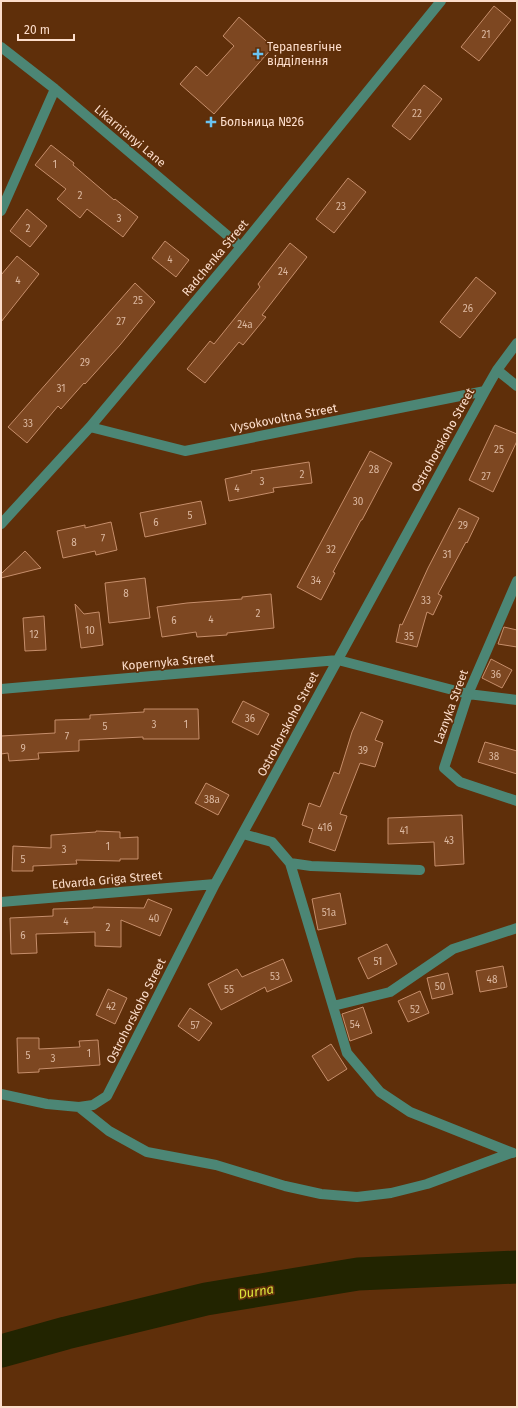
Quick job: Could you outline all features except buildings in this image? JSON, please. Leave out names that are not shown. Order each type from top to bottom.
[{"type":"street","name":"Radchenka Street","points":[[3,520],[90,427],[241,247],[441,1]]},
{"type":"street","name":"Likarnianyi Lane","points":[[1,47],[55,89],[241,247]]},
{"type":"street","points":[[1,211],[55,89]]},
{"type":"street","name":"Ostrohorskoho Street","points":[[79,1107],[93,1105],[108,1096],[243,834],[485,391],[497,370],[517,343]]},
{"type":"street","points":[[497,370],[517,386]]},
{"type":"street","name":"Vysokovoltna Street","points":[[90,427],[185,451],[485,391]]},
{"type":"street","name":"Laznyka Street","points":[[517,582],[468,694],[444,768],[460,782],[517,801]]},
{"type":"street","name":"Kopernyka Street","points":[[1,689],[338,660],[468,694],[517,700]]},
{"type":"street","points":[[243,834],[272,842],[290,864],[347,1053],[380,1092],[410,1112],[514,1153]]},
{"type":"street","points":[[290,864],[420,870]]},
{"type":"street","name":"Edvarda Griga Street","points":[[1,902],[216,884]]},
{"type":"street","points":[[333,1006],[390,992],[453,949],[517,928]]},
{"type":"street","points":[[1,1094],[47,1104],[79,1107],[109,1131],[147,1152],[216,1165],[285,1186],[321,1194],[357,1196],[391,1193],[427,1184],[514,1153]]},
{"type":"waterway","name":"Durna","points":[[1,1351],[66,1333],[206,1299],[358,1274],[517,1267]]},
{"type":"place","name":"Терапевгічне відділення","points":[[258,54]]},
{"type":"place","name":"Больница №26","points":[[211,122]]}]
